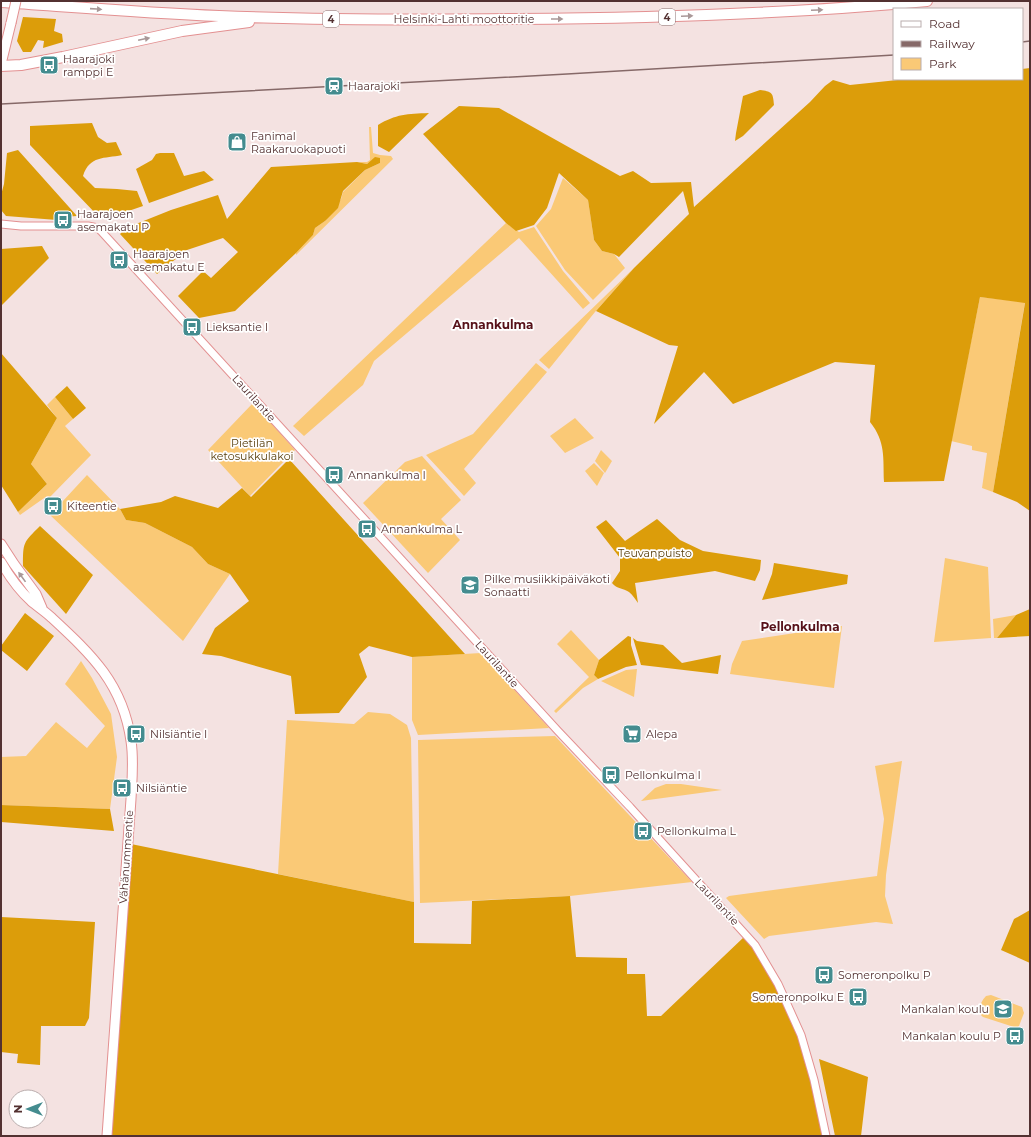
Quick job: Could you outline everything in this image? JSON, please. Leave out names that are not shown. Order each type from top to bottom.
[{"type":"highway","name":"Helsinki-Lahti moottoritie","points":[[1,2],[219,16],[406,20],[626,18],[749,14],[858,8],[927,1]]},
{"type":"highway","points":[[1,65],[21,65],[182,31],[293,18]]},
{"type":"main road","points":[[1,65],[16,1]]},
{"type":"main road","name":"Vähänummentie","points":[[1,544],[36,594],[43,609]]},
{"type":"main road","name":"Vähänummentie","points":[[1,562],[18,586],[31,600],[43,609],[85,649],[108,677],[127,719],[131,742],[131,799],[107,1136]]},
{"type":"street","name":"Laurilantie","points":[[1,224],[21,226],[88,226],[98,228],[756,945],[778,984],[801,1035],[814,1080],[826,1136]]},
{"type":"green space","points":[[23,17],[56,19],[54,31],[62,34],[63,42],[43,48],[44,41],[38,40],[31,52],[23,52],[17,41]]},
{"type":"green space","points":[[1030,68],[1030,511],[1017,502],[993,492],[1025,303],[980,297],[944,481],[884,482],[883,450],[879,436],[870,422],[875,365],[835,362],[733,404],[704,372],[654,424],[678,346],[669,345],[596,311],[634,268],[689,214],[683,191],[619,257],[602,251],[594,240],[588,200],[559,173],[547,208],[534,225],[516,231],[506,223],[423,134],[459,106],[499,108],[620,176],[633,171],[651,183],[691,182],[694,207],[833,80],[850,85],[898,80],[1023,80],[1023,69]]},
{"type":"green space","points":[[760,90],[771,93],[774,105],[743,136],[735,141],[743,96]]},
{"type":"green space","points":[[429,113],[389,152],[378,146],[378,125],[402,115]]},
{"type":"green space","points":[[92,123],[98,137],[107,143],[116,142],[122,155],[94,161],[86,169],[83,176],[95,188],[137,191],[143,206],[111,217],[98,216],[30,145],[30,126]]},
{"type":"green space","points":[[369,127],[371,127],[373,153],[391,156],[393,159],[296,255],[296,253],[313,235],[315,228],[325,221],[341,199],[343,192],[365,170],[380,163],[372,160],[367,164],[357,162],[367,162],[370,160]]},
{"type":"green space","points":[[18,150],[77,216],[63,217],[57,220],[6,216],[1,210],[1,195],[4,184],[7,153]]},
{"type":"green space","points":[[174,153],[184,176],[204,171],[214,180],[149,203],[136,169],[152,160],[156,154]]},
{"type":"green space","points":[[375,157],[380,158],[380,163],[365,170],[343,191],[338,208],[325,221],[315,228],[313,235],[296,253],[235,311],[199,318],[178,296],[203,271],[211,278],[238,252],[223,238],[187,250],[157,274],[120,234],[126,228],[171,210],[218,195],[227,219],[271,167],[357,162],[367,164]]},
{"type":"green space","points":[[563,178],[588,200],[594,240],[602,251],[614,254],[625,268],[593,300],[565,270],[536,226],[551,209]]},
{"type":"green space","points":[[506,223],[519,232],[534,227],[563,271],[590,303],[583,309],[519,238],[374,361],[363,385],[304,436],[293,426]]},
{"type":"green space","points":[[42,246],[49,258],[1,306],[1,249]]},
{"type":"green space","points":[[634,268],[595,312],[549,369],[539,360]]},
{"type":"green space","points":[[980,297],[1025,302],[993,492],[982,488],[987,453],[972,450],[972,446],[951,441]]},
{"type":"green space","points":[[1,353],[57,418],[31,464],[47,484],[18,512],[1,485]]},
{"type":"green space","points":[[536,363],[547,372],[464,469],[476,483],[464,496],[426,455],[473,434]]},
{"type":"green space","points":[[67,386],[86,408],[73,419],[55,397]]},
{"type":"green space","points":[[55,397],[73,419],[65,426],[91,455],[50,497],[47,496],[20,515],[18,512],[47,484],[31,464],[57,418],[47,405]]},
{"type":"green space","name":"Pietilän ketosukkulakoi","points":[[253,403],[295,450],[250,496],[208,450]]},
{"type":"green space","points":[[575,418],[594,438],[565,453],[550,436]]},
{"type":"green space","points":[[601,450],[612,461],[605,473],[595,461]]},
{"type":"green space","points":[[422,456],[461,500],[441,519],[460,540],[428,573],[363,503],[405,462]]},
{"type":"green space","points":[[289,459],[465,654],[412,657],[369,646],[359,654],[367,677],[339,713],[295,714],[291,676],[221,656],[202,654],[215,628],[249,601],[230,574],[208,564],[192,547],[145,523],[126,520],[120,509],[161,502],[175,496],[218,508],[242,488],[251,497]]},
{"type":"green space","points":[[594,463],[604,473],[597,486],[585,471]]},
{"type":"green space","points":[[87,475],[120,509],[126,520],[145,523],[192,547],[208,564],[230,574],[183,641],[50,515]]},
{"type":"green space","name":"Teuvanpuisto","points":[[657,519],[680,540],[703,551],[761,560],[760,570],[755,581],[715,571],[635,583],[638,603],[629,592],[612,583],[620,571],[620,558],[596,527],[606,520],[625,541]]},
{"type":"green space","points":[[40,526],[93,575],[66,614],[23,566],[23,552],[25,543]]},
{"type":"green space","points":[[945,558],[988,567],[991,638],[934,642]]},
{"type":"green space","points":[[774,563],[848,575],[847,584],[762,600],[772,574]]},
{"type":"green space","points":[[1030,609],[1030,636],[997,638],[1016,615]]},
{"type":"green space","points":[[25,613],[54,636],[27,671],[1,650],[1,646]]},
{"type":"green space","points":[[1016,615],[997,638],[994,638],[993,619]]},
{"type":"green space","points":[[842,626],[834,688],[730,674],[732,664],[742,641]]},
{"type":"green space","points":[[571,630],[599,660],[594,675],[598,679],[583,688],[556,713],[554,711],[589,677],[557,644]]},
{"type":"green space","points":[[628,636],[631,637],[631,645],[637,665],[626,667],[598,679],[594,675],[599,660]]},
{"type":"green space","points":[[633,638],[637,641],[663,645],[682,663],[721,655],[718,674],[641,665]]},
{"type":"green space","points":[[481,653],[549,728],[418,735],[412,720],[412,657]]},
{"type":"green space","points":[[81,661],[111,714],[117,757],[110,809],[1,805],[1,757],[26,756],[56,722],[87,748],[105,726],[65,684]]},
{"type":"green space","points":[[637,669],[634,697],[601,681],[626,670]]},
{"type":"green space","points":[[368,712],[390,714],[407,725],[411,738],[414,902],[278,874],[287,720],[354,724]]},
{"type":"green space","points":[[555,736],[692,882],[570,896],[420,903],[418,740]]},
{"type":"green space","points":[[902,761],[886,875],[885,896],[893,924],[876,922],[769,936],[764,939],[726,898],[729,896],[877,876],[884,819],[875,766]]},
{"type":"green space","points":[[666,784],[681,784],[722,790],[641,801],[655,788]]},
{"type":"green space","points":[[1,805],[110,809],[114,831],[1,822]]},
{"type":"green space","points":[[131,844],[414,902],[414,943],[471,944],[472,901],[570,896],[576,957],[627,958],[627,974],[645,974],[647,1016],[661,1016],[744,937],[746,933],[778,984],[801,1035],[826,1136],[110,1136]]},
{"type":"green space","points":[[1030,910],[1030,963],[1001,950],[1014,919]]},
{"type":"green space","points":[[1,917],[95,922],[89,1018],[85,1026],[41,1026],[40,1065],[17,1063],[18,1054],[1,1052]]},
{"type":"green space","points":[[991,995],[1022,1007],[1024,1013],[1017,1028],[983,1017],[980,1014],[980,1007],[983,1000],[986,996]]},
{"type":"green space","points":[[819,1059],[868,1077],[861,1136],[835,1136]]},
{"type":"railway","points":[[1023,42],[1030,41]]},
{"type":"railway","points":[[1,104],[893,55]]},
{"type":"place","name":"Haarajoki ramppi E","points":[[49,65]]},
{"type":"place","name":"Haarajoki","points":[[334,86]]},
{"type":"place","name":"Fanimal Raakaruokapuoti","points":[[237,142]]},
{"type":"place","name":"Haarajoen asemakatu P","points":[[63,220]]},
{"type":"place","name":"Haarajoen asemakatu E","points":[[119,260]]},
{"type":"place","name":"Lieksantie I","points":[[192,327]]},
{"type":"place","name":"Annankulma I","points":[[334,475]]},
{"type":"place","name":"Kiteentie","points":[[53,506]]},
{"type":"place","name":"Annankulma L","points":[[367,529]]},
{"type":"place","name":"Pilke musiikkipäiväkoti Sonaatti","points":[[470,585]]},
{"type":"place","name":"Nilsiäntie I","points":[[136,734]]},
{"type":"place","name":"Alepa","points":[[632,734]]},
{"type":"place","name":"Pellonkulma I","points":[[611,775]]},
{"type":"place","name":"Nilsiäntie","points":[[122,788]]},
{"type":"place","name":"Pellonkulma L","points":[[643,831]]},
{"type":"place","name":"Someronpolku P","points":[[824,975]]},
{"type":"place","name":"Someronpolku E","points":[[858,997]]},
{"type":"place","name":"Mankalan koulu","points":[[1003,1009]]},
{"type":"place","name":"Mankalan koulu P","points":[[1015,1036]]},
{"type":"district","name":"Annankulma","points":[[493,324]]},
{"type":"district","name":"Pellonkulma","points":[[800,626]]}]
